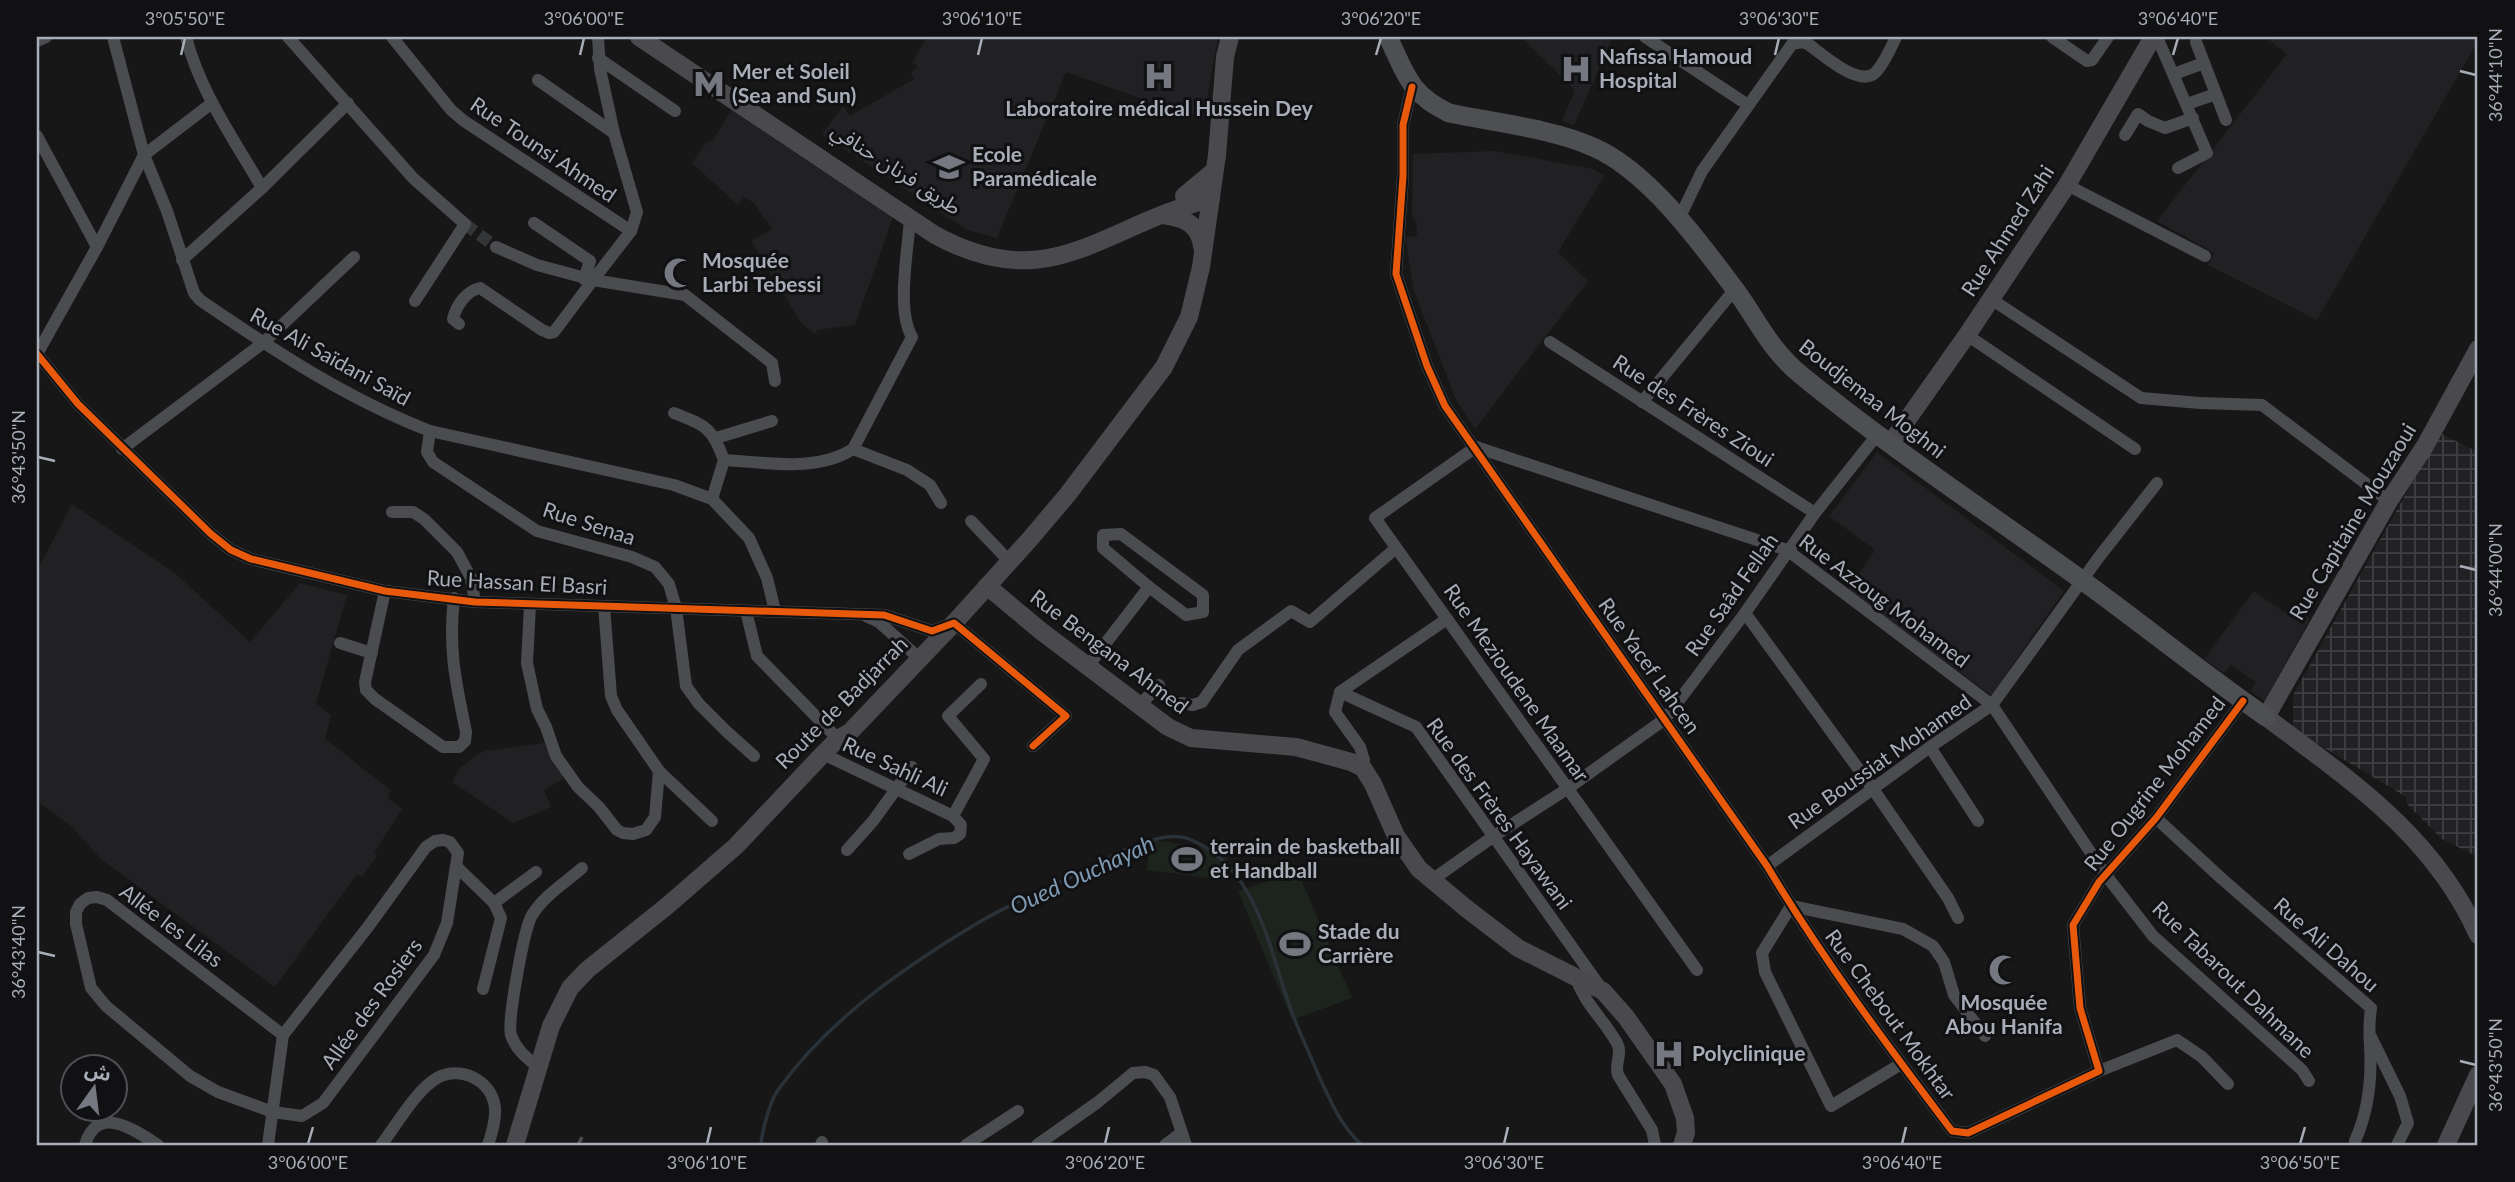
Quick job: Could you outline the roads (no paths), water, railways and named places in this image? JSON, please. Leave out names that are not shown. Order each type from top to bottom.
[{"type":"main road","name":"طريق فرنان حنافي","points":[[639,37],[910,219],[958,247],[995,258],[1025,261],[1067,255],[1163,215],[1213,178]]},
{"type":"main road","name":"طريق فرنان حنافي","points":[[656,37],[944,229],[974,243],[1006,251],[1048,250],[1070,244],[1184,196],[1213,178]]},
{"type":"main road","name":"Route de Badjarrah","points":[[515,1145],[557,1010],[577,979],[736,846],[838,739],[850,732],[1010,562],[1068,494],[1164,367],[1189,317],[1203,257],[1225,57],[1230,37]]},
{"type":"main road","name":"Boudjemaa Moghni","points":[[1388,37],[1412,88],[1431,105],[1449,113],[1562,137],[1593,147],[1622,163],[1679,219],[1735,289],[1783,360],[1883,439],[2084,581],[2266,717]]},
{"type":"main road","name":"Rue Ahmed Zahi","points":[[1883,439],[1967,335],[1992,299],[2067,185],[2155,37]]},
{"type":"main road","points":[[1163,215],[1181,218],[1195,226],[1201,237],[1203,257]]},
{"type":"main road","name":"Rue Capitaine Mouzaoui","points":[[2266,717],[2389,500],[2425,446],[2478,349]]},
{"type":"main road","name":"Rue Bengana Ahmed","points":[[987,586],[1041,631],[1168,727],[1191,738],[1273,744],[1351,762]]},
{"type":"main road","points":[[2266,717],[2356,784],[2434,859],[2464,905],[2478,935]]},
{"type":"main road","points":[[1351,762],[1363,768],[1396,836],[1419,869],[1518,948],[1603,991],[1626,1017],[1673,1084],[1685,1118],[1686,1133],[1682,1145]]},
{"type":"main road","points":[[2446,1145],[2478,1075]]},
{"type":"main road","points":[[2446,1145],[2478,1105]]},
{"type":"street","points":[[37,41],[46,37]]},
{"type":"street","name":"Rue Ali Saïdani Saïd","points":[[113,37],[144,155],[167,211],[194,293],[200,300],[263,343],[358,399],[430,431],[674,485],[712,499],[749,538],[767,578],[775,611]]},
{"type":"street","points":[[187,37],[192,59],[212,103],[262,188]]},
{"type":"street","points":[[288,37],[413,178],[465,224],[415,301]]},
{"type":"street","name":"Rue Tounsi Ahmed","points":[[392,37],[440,93],[451,110],[464,121],[631,231]]},
{"type":"street","points":[[459,324],[453,319],[456,310],[472,291],[480,288],[542,330],[554,332],[589,279],[631,231],[637,212],[614,133],[598,58],[597,37]]},
{"type":"street","points":[[1645,37],[1748,105]]},
{"type":"street","points":[[1679,219],[1702,171],[1792,44],[1808,44],[1853,75],[1862,78],[1876,72],[1896,37]]},
{"type":"street","points":[[2052,37],[2087,61],[2092,60],[2108,37]]},
{"type":"street","points":[[2155,37],[2174,74],[2207,153],[2178,168]]},
{"type":"street","points":[[2196,42],[2226,120]]},
{"type":"street","points":[[598,58],[675,111]]},
{"type":"street","points":[[2174,74],[2204,63]]},
{"type":"street","points":[[538,80],[614,133]]},
{"type":"street","name":"Rue Yacef Lahcen","points":[[1412,88],[1404,125],[1396,274],[1427,366],[1445,406],[1767,866],[1791,906]]},
{"type":"street","points":[[2187,104],[2216,94]]},
{"type":"street","points":[[37,354],[97,247],[144,155],[212,103]]},
{"type":"street","points":[[182,260],[262,188],[348,103]]},
{"type":"street","points":[[2125,135],[2138,114],[2165,128],[2193,118]]},
{"type":"street","points":[[37,136],[97,247]]},
{"type":"street","points":[[2067,185],[2205,256]]},
{"type":"street","points":[[724,460],[811,464],[838,459],[853,449],[889,376],[912,338],[905,327],[904,306],[910,219]]},
{"type":"street","points":[[534,223],[590,261],[589,279]]},
{"type":"street","points":[[496,247],[537,265],[589,279],[685,295],[772,363],[775,381]]},
{"type":"street","points":[[122,449],[263,343],[354,257]]},
{"type":"street","points":[[1642,402],[1735,289]]},
{"type":"street","points":[[1992,299],[2141,398],[2262,405],[2389,500]]},
{"type":"street","points":[[1967,335],[2135,449]]},
{"type":"street","name":"Rue des Frères Zioui","points":[[1550,342],[1815,513]]},
{"type":"street","name":"Rue Hassan El Basri","points":[[37,354],[78,404],[211,534],[231,550],[265,563],[385,591],[475,602],[884,615],[932,631],[954,623]]},
{"type":"street","points":[[674,413],[704,425],[716,438],[724,460],[712,499]]},
{"type":"street","points":[[716,438],[772,421]]},
{"type":"street","name":"Rue Senaa","points":[[430,431],[427,452],[433,462],[537,531],[632,557],[655,567],[669,584],[676,608]]},
{"type":"street","name":"Rue Saâd Fellah","points":[[1432,880],[1665,719],[1745,613],[1815,513],[1883,439]]},
{"type":"street","name":"Rue Mezioudene Maamar","points":[[1476,447],[1375,518],[1697,970]]},
{"type":"street","name":"Rue Azzoug Mohamed","points":[[1476,447],[1787,550],[1992,705],[2105,874]]},
{"type":"street","points":[[853,449],[907,470],[930,485],[941,503]]},
{"type":"street","name":"Rue Boussiat Mohamed","points":[[1767,866],[1992,705],[2099,557],[2157,483]]},
{"type":"street","points":[[392,512],[413,512],[452,546],[471,578],[475,602]]},
{"type":"street","points":[[971,520],[1010,562]]},
{"type":"street","points":[[1103,534],[1121,534],[1203,595],[1203,612],[1186,615],[1149,587],[1102,548],[1103,534]]},
{"type":"street","points":[[1181,703],[1193,705],[1202,702],[1238,650],[1291,611],[1310,622],[1396,548]]},
{"type":"street","points":[[1088,666],[1149,587]]},
{"type":"street","points":[[385,591],[365,682],[366,690],[443,747],[459,747],[465,741],[466,732],[452,661],[454,598]]},
{"type":"street","points":[[530,605],[527,663],[537,709],[549,733],[556,756],[578,787],[599,807],[617,830],[633,834],[646,830],[655,817],[659,771]]},
{"type":"street","points":[[604,606],[611,696],[622,720],[659,771],[712,821]]},
{"type":"street","points":[[676,608],[686,686],[699,704],[754,756]]},
{"type":"street","points":[[746,611],[757,656],[838,739]]},
{"type":"street","points":[[1745,613],[1873,789],[1948,898],[1958,918]]},
{"type":"street","points":[[863,614],[879,622],[920,659]]},
{"type":"street","points":[[1351,762],[1364,760],[1360,747],[1335,712],[1340,692],[1447,619]]},
{"type":"street","points":[[954,623],[1066,716],[1033,746]]},
{"type":"street","points":[[340,643],[372,653]]},
{"type":"street","name":"Rue Sahli Ali","points":[[823,754],[953,816],[984,759],[948,716],[981,684]]},
{"type":"street","points":[[1139,706],[1159,685]]},
{"type":"street","name":"Rue des Frères Hayawani","points":[[1340,692],[1416,727],[1603,991]]},
{"type":"street","name":"Rue Ougrine Mohamed","points":[[2099,1071],[2080,1008],[2073,925],[2105,874],[2156,818],[2243,701]]},
{"type":"street","points":[[1930,747],[1978,821]]},
{"type":"street","points":[[847,850],[898,789],[912,766]]},
{"type":"street","points":[[909,854],[939,839],[954,838],[960,834],[961,825],[953,816]]},
{"type":"street","name":"Rue Ali Dahou","points":[[2156,818],[2371,1008],[2368,1029],[2370,1088],[2364,1120],[2355,1142]]},
{"type":"street","points":[[268,1145],[283,1035],[368,927],[426,847],[435,841],[450,842],[458,853],[457,867],[494,903],[501,918],[483,989]]},
{"type":"street","name":"Allée des Rosiers","points":[[273,1112],[302,1116],[313,1111],[323,1103],[382,1026],[439,945],[447,923],[457,867]]},
{"type":"street","points":[[539,1068],[517,1049],[510,1030],[524,942],[530,920],[537,909],[582,868]]},
{"type":"street","points":[[494,903],[536,872]]},
{"type":"street","name":"Rue Tabarout Dahmane","points":[[2105,874],[2153,936],[2302,1070],[2309,1081]]},
{"type":"street","name":"Allée les Lilas","points":[[273,1112],[218,1092],[190,1076],[96,996],[91,988],[76,924],[76,912],[80,904],[88,898],[107,900],[283,1035]]},
{"type":"street","points":[[1901,1064],[1831,1106],[1765,972],[1762,953],[1791,906],[1903,929],[1933,946],[1944,962],[1954,995],[1985,1036]]},
{"type":"street","name":"Rue Chebout Mokhtar","points":[[1791,906],[1901,1064],[1952,1131],[1968,1133],[2099,1071]]},
{"type":"street","points":[[1575,976],[1588,1005],[1618,1044],[1618,1075],[1652,1130],[1655,1145]]},
{"type":"street","points":[[2368,1029],[2400,1096],[2408,1123],[2397,1145]]},
{"type":"street","points":[[2099,1071],[2177,1040],[2202,1057],[2228,1084]]},
{"type":"street","points":[[381,1145],[426,1087],[436,1079],[456,1072],[470,1075],[479,1081],[493,1099],[494,1120],[488,1145]]},
{"type":"street","points":[[1037,1145],[1138,1072],[1154,1075],[1170,1097],[1183,1139],[1165,1145]]},
{"type":"street","points":[[966,1145],[1018,1111]]},
{"type":"street","points":[[85,1145],[94,1128],[104,1123],[130,1127],[158,1145]]},
{"type":"waterway","name":"Oued Ouchayah","points":[[761,1145],[772,1101],[778,1090],[843,1018],[894,977],[987,917],[1011,905],[1129,848],[1162,838],[1176,837],[1189,839],[1212,852],[1231,869],[1245,889],[1267,936],[1291,1010],[1322,1083],[1342,1121],[1362,1145]]},
{"type":"tunnel","points":[[465,224],[496,247]]},
{"type":"railway","points":[[578,1145],[582,1137]]},
{"type":"place","name":"Nafissa Hamoud Hospital","points":[[1576,69]]},
{"type":"place","name":"Laboratoire médical Hussein Dey","points":[[1159,76]]},
{"type":"place","name":"Mer et Soleil (Sea and Sun)","points":[[709,84]]},
{"type":"place","name":"Ecole Paramédicale","points":[[949,167]]},
{"type":"place","name":"Mosquée Larbi Tebessi","points":[[679,273]]},
{"type":"place","name":"terrain de basketball et Handball","points":[[1187,859]]},
{"type":"place","name":"Stade du Carrière","points":[[1295,944]]},
{"type":"place","name":"Mosquée Abou Hanifa","points":[[2004,970]]},
{"type":"place","name":"Polyclinique","points":[[1669,1054]]}]
